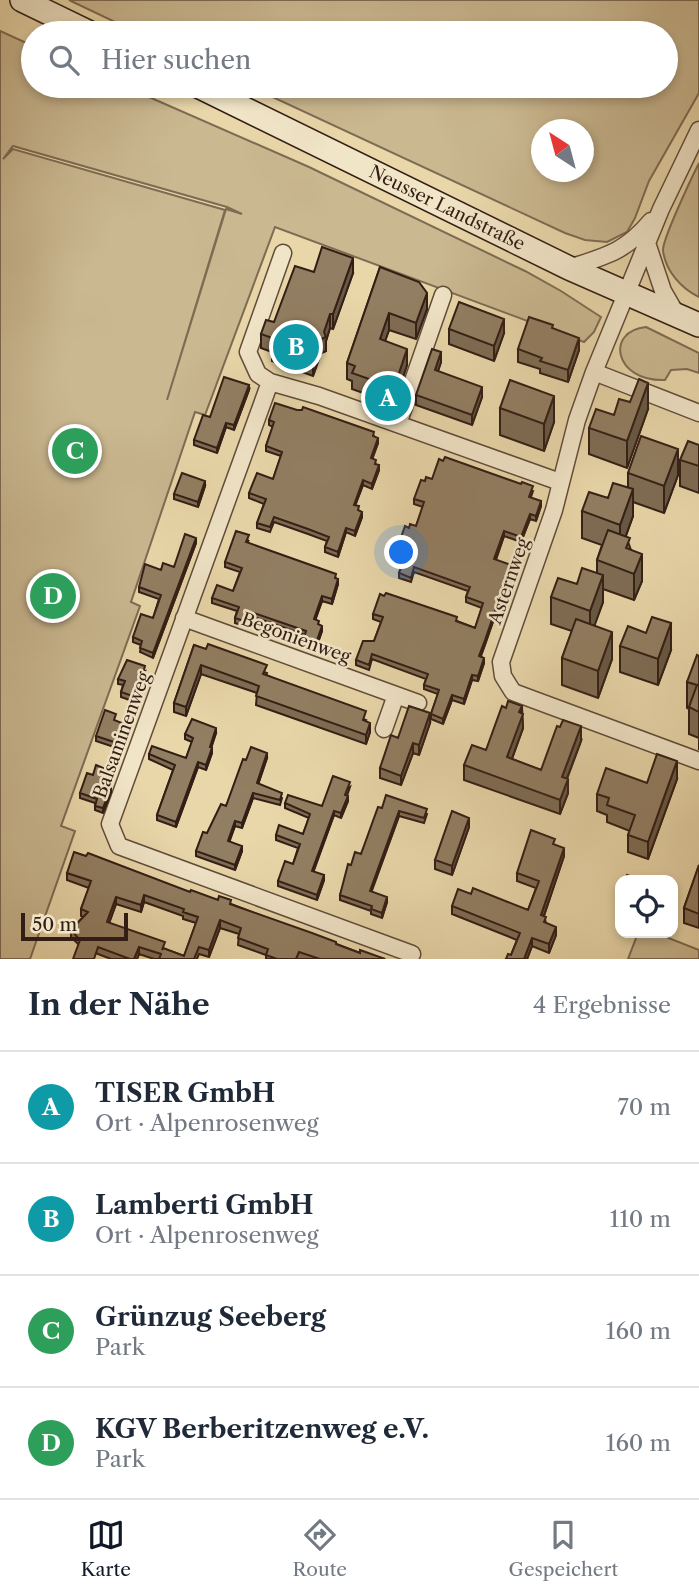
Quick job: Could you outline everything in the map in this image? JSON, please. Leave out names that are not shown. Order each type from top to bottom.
[{"type":"main road","points":[[22,0],[65,21]]},
{"type":"main road","name":"Neusser Landstraße","points":[[222,98],[569,268],[689,321]]},
{"type":"street","points":[[569,268],[614,254],[636,239],[661,209],[699,130]]},
{"type":"street","name":"Asternweg","points":[[661,209],[594,372],[554,510],[504,652],[502,670],[506,683],[513,692],[699,761]]},
{"type":"street","points":[[647,243],[660,284],[689,321]]},
{"type":"street","points":[[283,253],[248,352],[258,374],[270,382],[318,396],[560,482]]},
{"type":"street","points":[[398,424],[443,295]]},
{"type":"street","points":[[594,372],[699,413]]},
{"type":"street","name":"Balsaminenweg","points":[[270,382],[110,824],[119,846],[412,954]]},
{"type":"street","name":"Begonienweg","points":[[184,618],[418,703]]},
{"type":"street","points":[[384,729],[396,695]]},
{"type":"shaded area","points":[[69,0],[699,0],[699,93],[649,181],[627,232],[607,242],[585,240],[275,98],[678,98],[678,21],[113,21]]},
{"type":"shaded area","points":[[0,31],[21,41],[21,98],[151,98],[309,167],[525,271],[601,317],[594,332],[584,342],[275,227],[205,415],[195,412],[131,602],[140,606],[61,826],[75,831],[30,959],[0,959]],"holes":[[[13,146],[227,207],[242,214],[226,209],[167,400],[225,210],[13,149],[3,159]]]},
{"type":"shaded area","points":[[699,163],[699,297],[675,278],[664,258],[663,250]]},
{"type":"shaded area","points":[[646,327],[699,353],[699,373],[687,369],[671,370],[665,380],[635,373],[621,356],[621,346],[624,337]]},
{"type":"shaded area","points":[[636,938],[669,938],[699,950],[699,959],[628,959]]},
{"type":"building","points":[[322,247],[353,258],[333,314],[330,314],[324,332],[326,337],[321,339],[313,362],[272,347],[275,339],[261,334],[266,320],[274,322],[295,266],[314,272]]},
{"type":"building","points":[[380,267],[419,282],[427,293],[416,323],[389,313],[380,339],[407,349],[394,388],[352,373],[355,366],[347,363]]},
{"type":"building","points":[[459,302],[504,319],[494,346],[449,329]]},
{"type":"building","points":[[529,317],[579,338],[568,370],[540,361],[542,358],[518,349]]},
{"type":"building","points":[[432,349],[441,352],[435,370],[482,387],[472,415],[416,395]]},
{"type":"building","points":[[224,377],[249,385],[234,425],[226,423],[217,448],[194,440],[203,415],[210,417]]},
{"type":"building","points":[[639,379],[648,383],[627,441],[589,428],[596,409],[614,415],[619,399],[630,402]]},
{"type":"building","points":[[510,380],[554,396],[544,424],[500,408]]},
{"type":"building","points":[[275,403],[297,410],[302,410],[303,407],[374,432],[373,436],[378,438],[371,458],[379,465],[372,484],[363,480],[354,505],[359,506],[358,510],[362,512],[355,531],[346,528],[338,552],[325,547],[329,537],[308,529],[274,517],[270,527],[257,523],[266,499],[249,493],[257,473],[273,479],[282,452],[266,446],[274,422],[269,420]]},
{"type":"building","points":[[641,436],[678,449],[664,486],[628,473]]},
{"type":"building","points":[[688,441],[699,445],[699,466],[680,460]]},
{"type":"building","points":[[445,457],[533,486],[529,497],[541,501],[536,516],[530,514],[521,537],[504,531],[494,559],[511,565],[503,588],[509,590],[501,610],[496,608],[479,656],[484,658],[478,676],[472,675],[464,699],[452,695],[443,719],[431,714],[439,690],[424,685],[428,674],[372,654],[369,665],[356,660],[363,641],[374,641],[383,617],[373,614],[380,594],[384,596],[386,593],[457,617],[456,621],[475,628],[483,603],[466,597],[470,587],[414,567],[411,578],[399,573],[408,549],[398,546],[405,526],[416,526],[424,502],[414,499],[421,480],[425,481],[426,477],[432,479],[439,459],[443,461]]},
{"type":"building","points":[[182,473],[205,481],[198,502],[174,494]]},
{"type":"building","points":[[613,483],[633,489],[620,525],[582,511],[589,492],[608,498]]},
{"type":"building","points":[[608,530],[630,538],[626,548],[642,554],[634,574],[597,560]]},
{"type":"building","points":[[236,531],[249,535],[246,542],[336,574],[335,578],[338,579],[332,599],[322,596],[314,619],[322,626],[315,646],[303,642],[306,631],[251,612],[247,622],[235,618],[239,607],[212,598],[217,585],[233,591],[242,568],[225,562]]},
{"type":"building","points":[[185,534],[196,538],[153,653],[140,648],[142,641],[133,637],[141,614],[153,618],[161,595],[139,587],[145,564],[161,570],[163,563],[174,567]]},
{"type":"building","points":[[582,568],[603,575],[590,611],[551,597],[558,578],[577,584]]},
{"type":"building","points":[[652,617],[671,623],[658,659],[620,646],[628,626],[646,633]]},
{"type":"building","points":[[576,619],[612,632],[598,671],[562,658]]},
{"type":"building","points":[[208,644],[267,665],[263,674],[366,711],[363,720],[370,723],[366,735],[256,696],[259,686],[201,665],[186,707],[174,703],[194,645],[206,649]]},
{"type":"building","points":[[697,655],[699,712],[689,707],[697,685],[687,682]]},
{"type":"building","points":[[127,660],[145,666],[143,673],[146,674],[138,698],[121,692],[125,681],[118,679]]},
{"type":"building","points":[[508,701],[522,706],[519,712],[523,714],[507,757],[541,770],[557,726],[560,727],[563,720],[581,726],[562,777],[568,779],[560,800],[464,765],[472,745],[486,750],[502,706],[506,708]]},
{"type":"building","points":[[409,706],[430,713],[419,745],[413,743],[401,776],[380,768],[391,735],[398,738]]},
{"type":"building","points":[[105,710],[116,714],[114,720],[127,725],[120,744],[96,736]]},
{"type":"building","points":[[192,719],[216,728],[206,765],[198,762],[176,822],[157,815],[175,765],[149,754],[152,746],[186,758],[193,738],[185,734]]},
{"type":"building","points":[[251,747],[267,753],[257,783],[282,793],[280,800],[253,793],[242,823],[235,821],[228,841],[242,846],[235,865],[196,851],[203,832],[207,833],[221,804],[226,806],[243,759],[246,760]]},
{"type":"building","points":[[657,754],[677,761],[648,842],[628,835],[635,815],[607,805],[609,798],[597,794],[606,768],[647,783]]},
{"type":"building","points":[[96,765],[108,770],[103,784],[111,787],[103,808],[95,806],[97,799],[80,793],[87,773],[93,775]]},
{"type":"building","points":[[333,776],[350,782],[341,813],[334,811],[312,871],[324,875],[317,895],[278,881],[285,861],[293,864],[300,844],[276,835],[279,825],[303,834],[310,814],[285,803],[288,795],[322,806]]},
{"type":"building","points":[[386,795],[427,809],[424,818],[399,811],[370,891],[387,897],[382,913],[371,909],[372,906],[340,895],[348,864],[351,865],[355,852],[361,854],[378,807],[382,808]]},
{"type":"building","points":[[452,811],[469,818],[452,866],[435,860]]},
{"type":"building","points":[[531,830],[555,839],[553,844],[564,848],[541,915],[546,917],[544,922],[556,927],[549,944],[532,938],[524,959],[506,959],[508,954],[511,955],[520,933],[452,906],[458,889],[471,894],[473,888],[528,910],[539,881],[517,873]]},
{"type":"building","points":[[74,852],[86,856],[88,853],[190,892],[191,890],[218,900],[219,896],[231,900],[230,904],[360,953],[360,950],[385,959],[320,959],[299,952],[296,959],[277,959],[266,955],[268,949],[238,938],[241,928],[220,920],[209,950],[199,947],[194,959],[159,959],[161,954],[139,947],[134,959],[130,959],[98,947],[94,959],[73,959],[80,940],[71,930],[88,912],[81,909],[91,881],[67,873]],"holes":[[[144,895],[184,909],[183,912],[198,917],[184,956],[163,948],[162,950],[165,942],[107,922],[116,897],[141,905]]]},
{"type":"building","points":[[699,865],[699,914],[684,908]]},
{"type":"place","name":"Lamberti GmbH","points":[[296,347]]},
{"type":"place","name":"TISER GmbH","points":[[388,398]]},
{"type":"place","name":"Grünzug Seeberg","points":[[75,451]]},
{"type":"place","name":"KGV Berberitzenweg e.V.","points":[[53,596]]}]
